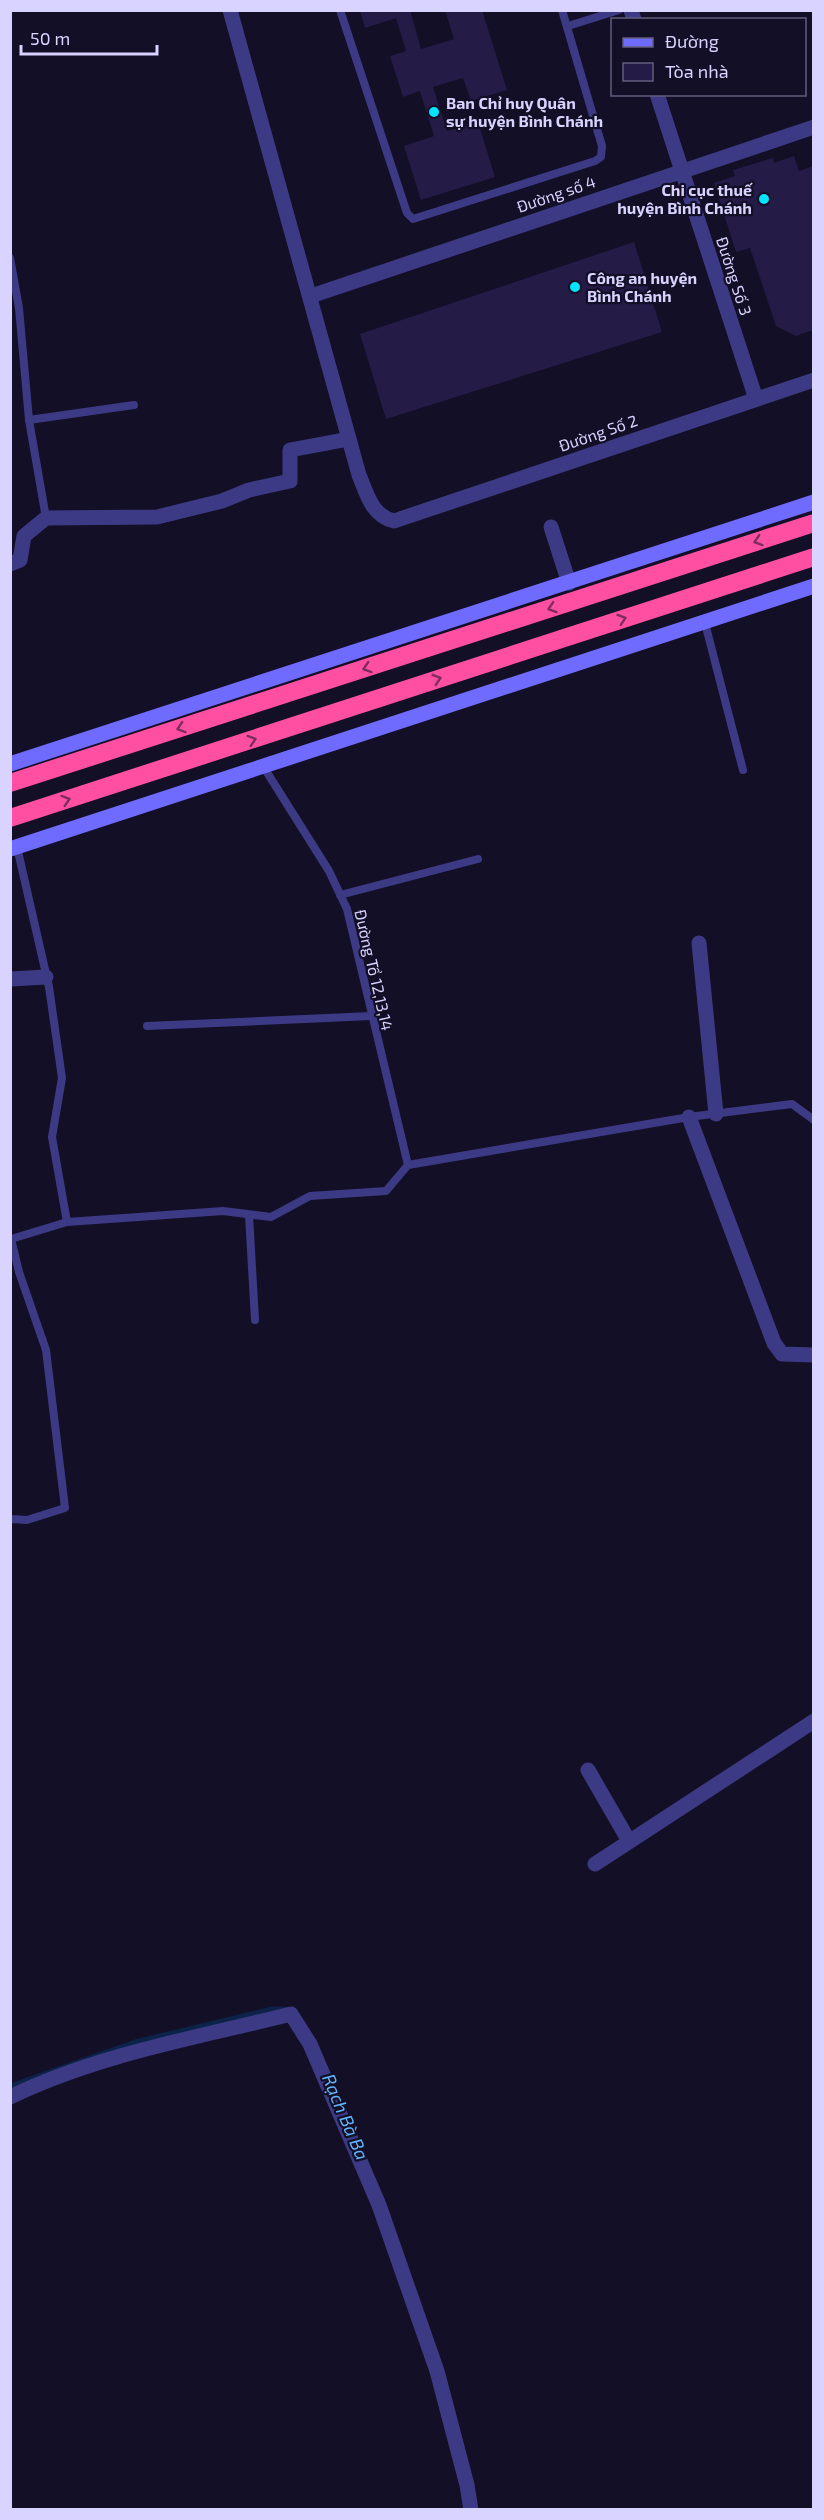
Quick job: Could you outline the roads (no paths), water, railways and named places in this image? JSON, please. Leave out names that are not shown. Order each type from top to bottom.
[{"type":"highway","points":[[10,783],[813,523]]},
{"type":"highway","points":[[10,818],[813,557]]},
{"type":"street","points":[[10,564],[20,560],[24,536],[46,518],[157,518],[222,501],[249,490],[290,481],[290,450],[349,439],[230,10]]},
{"type":"street","name":"Đường Số 3","points":[[658,96],[756,399]]},
{"type":"street","name":"Đường số 4","points":[[311,296],[813,127]]},
{"type":"street","name":"Đường Số 2","points":[[349,439],[359,475],[374,508],[381,518],[394,521],[813,380]]},
{"type":"street","points":[[10,764],[813,502]]},
{"type":"street","points":[[551,527],[569,583]]},
{"type":"street","points":[[14,848],[813,586]]},
{"type":"street","points":[[699,943],[716,1113]]},
{"type":"street","points":[[10,979],[46,977]]},
{"type":"street","points":[[689,1117],[774,1343],[782,1354],[813,1355]]},
{"type":"street","points":[[595,1864],[813,1721]]},
{"type":"street","points":[[588,1770],[629,1841]]},
{"type":"street","points":[[10,2097],[51,2078],[115,2057],[291,2014],[310,2044],[379,2205],[437,2371],[471,2510]]},
{"type":"lane","points":[[340,10],[407,213],[413,219],[561,173],[601,157],[602,146],[562,10]]},
{"type":"lane","points":[[568,26],[618,10]]},
{"type":"lane","points":[[10,258],[19,308],[29,420],[46,518]]},
{"type":"lane","points":[[29,420],[134,405]]},
{"type":"lane","points":[[705,623],[742,770]]},
{"type":"lane","name":"Đường Tổ 12,13,14","points":[[262,765],[329,871],[347,909],[408,1165]]},
{"type":"lane","points":[[14,848],[46,977],[62,1078],[52,1137],[67,1222]]},
{"type":"lane","points":[[340,896],[478,859]]},
{"type":"lane","points":[[147,1026],[371,1016]]},
{"type":"lane","points":[[10,1520],[27,1520],[65,1508],[46,1350],[19,1272],[11,1239],[67,1222],[223,1211],[271,1217],[310,1196],[386,1191],[408,1165],[689,1117],[792,1104],[813,1120]]},
{"type":"lane","points":[[249,1215],[255,1320]]},
{"type":"waterway","name":"Rạch Bà Ba","points":[[10,2086],[135,2042],[272,2009],[285,2009]]},
{"type":"place","name":"Ban Chỉ huy Quân sự huyện Bình Chánh","points":[[434,112]]},
{"type":"place","name":"Chi cục thuế huyện Bình Chánh","points":[[764,199]]},
{"type":"place","name":"Công an huyện Bình Chánh","points":[[575,287]]}]
